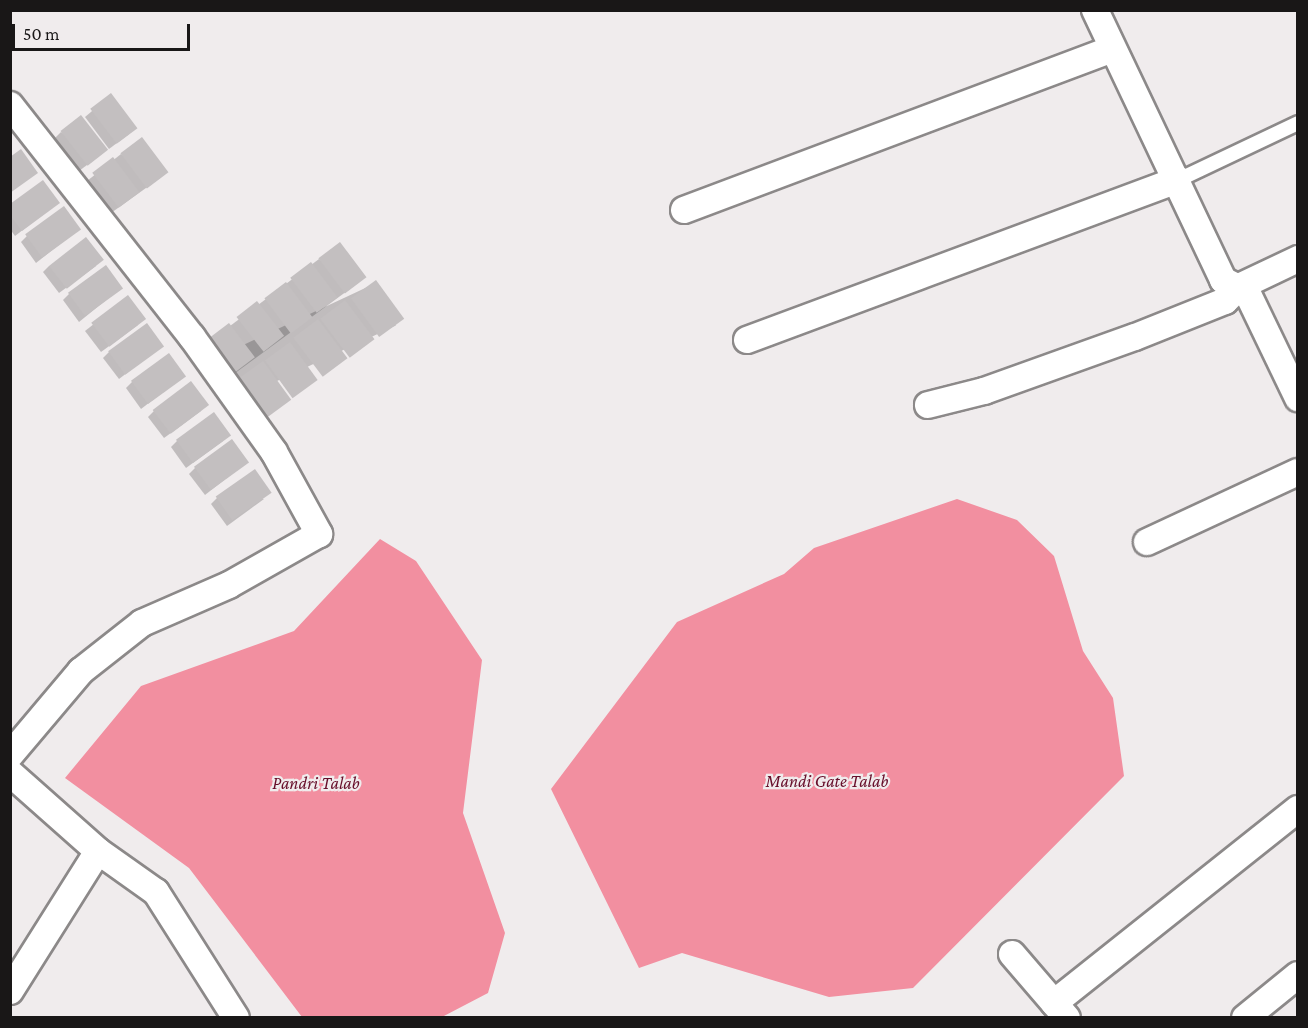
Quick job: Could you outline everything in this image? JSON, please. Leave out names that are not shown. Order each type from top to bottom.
[{"type":"street","points":[[1095,10],[1224,280],[1247,292],[1296,389]]},
{"type":"street","points":[[684,210],[1112,49]]},
{"type":"street","points":[[10,105],[199,346],[274,452],[319,534],[229,585],[142,623],[81,671],[10,755]]},
{"type":"street","points":[[747,340],[1178,180]]},
{"type":"street","points":[[928,405],[984,391],[1135,337],[1225,301],[1239,287],[1298,259]]},
{"type":"street","points":[[1147,542],[1298,472]]},
{"type":"street","points":[[10,773],[99,850],[156,892],[236,1017]]},
{"type":"street","points":[[1012,954],[1061,1010],[1298,809]]},
{"type":"street","points":[[10,991],[99,850]]},
{"type":"street","points":[[1245,1017],[1298,975]]},
{"type":"lane","points":[[1178,180],[1298,123]]},
{"type":"water","name":"Mandi Gate Talab","points":[[957,499],[1017,520],[1054,556],[1083,651],[1113,698],[1124,776],[913,988],[829,997],[682,953],[639,968],[551,789],[677,622],[784,574],[814,548]]},
{"type":"water","name":"Pandri Talab","points":[[380,539],[416,561],[482,660],[463,813],[505,933],[488,993],[442,1017],[302,1017],[189,868],[65,778],[141,686],[294,631]]},
{"type":"building","points":[[111,93],[137,128],[117,144],[90,109]]},
{"type":"building","points":[[81,115],[108,150],[88,166],[61,131]]},
{"type":"building","points":[[142,137],[168,172],[147,188],[120,153]]},
{"type":"building","points":[[21,149],[38,173],[10,193],[10,157]]},
{"type":"building","points":[[113,157],[139,192],[119,208],[92,173]]},
{"type":"building","points":[[43,180],[60,203],[22,231],[10,215],[10,204]]},
{"type":"building","points":[[64,206],[81,229],[42,258],[25,234]]},
{"type":"building","points":[[86,237],[104,260],[67,289],[49,266]]},
{"type":"building","points":[[340,242],[366,277],[345,293],[318,258]]},
{"type":"building","points":[[311,262],[337,297],[317,313],[290,278]]},
{"type":"building","points":[[106,265],[123,288],[85,316],[68,293]]},
{"type":"building","points":[[376,280],[404,319],[379,337],[351,298]]},
{"type":"building","points":[[286,282],[312,317],[291,333],[264,298]]},
{"type":"building","points":[[128,295],[146,319],[109,347],[91,323]]},
{"type":"building","points":[[345,300],[374,339],[350,358],[320,319]]},
{"type":"building","points":[[257,301],[284,336],[264,352],[237,317]]},
{"type":"building","points":[[318,319],[347,358],[323,377],[293,338]]},
{"type":"building","points":[[147,323],[164,346],[125,375],[108,351]]},
{"type":"building","points":[[229,323],[255,357],[234,373],[208,339]]},
{"type":"building","points":[[290,342],[318,380],[293,398],[265,360]]},
{"type":"building","points":[[169,353],[186,376],[148,404],[131,381]]},
{"type":"building","points":[[263,361],[291,400],[265,419],[237,380]]},
{"type":"building","points":[[191,381],[209,405],[171,434],[153,410]]},
{"type":"building","points":[[214,412],[231,435],[193,463],[176,440]]},
{"type":"building","points":[[232,439],[249,462],[211,490],[194,467]]},
{"type":"building","points":[[255,469],[272,493],[232,520],[216,497]]}]
